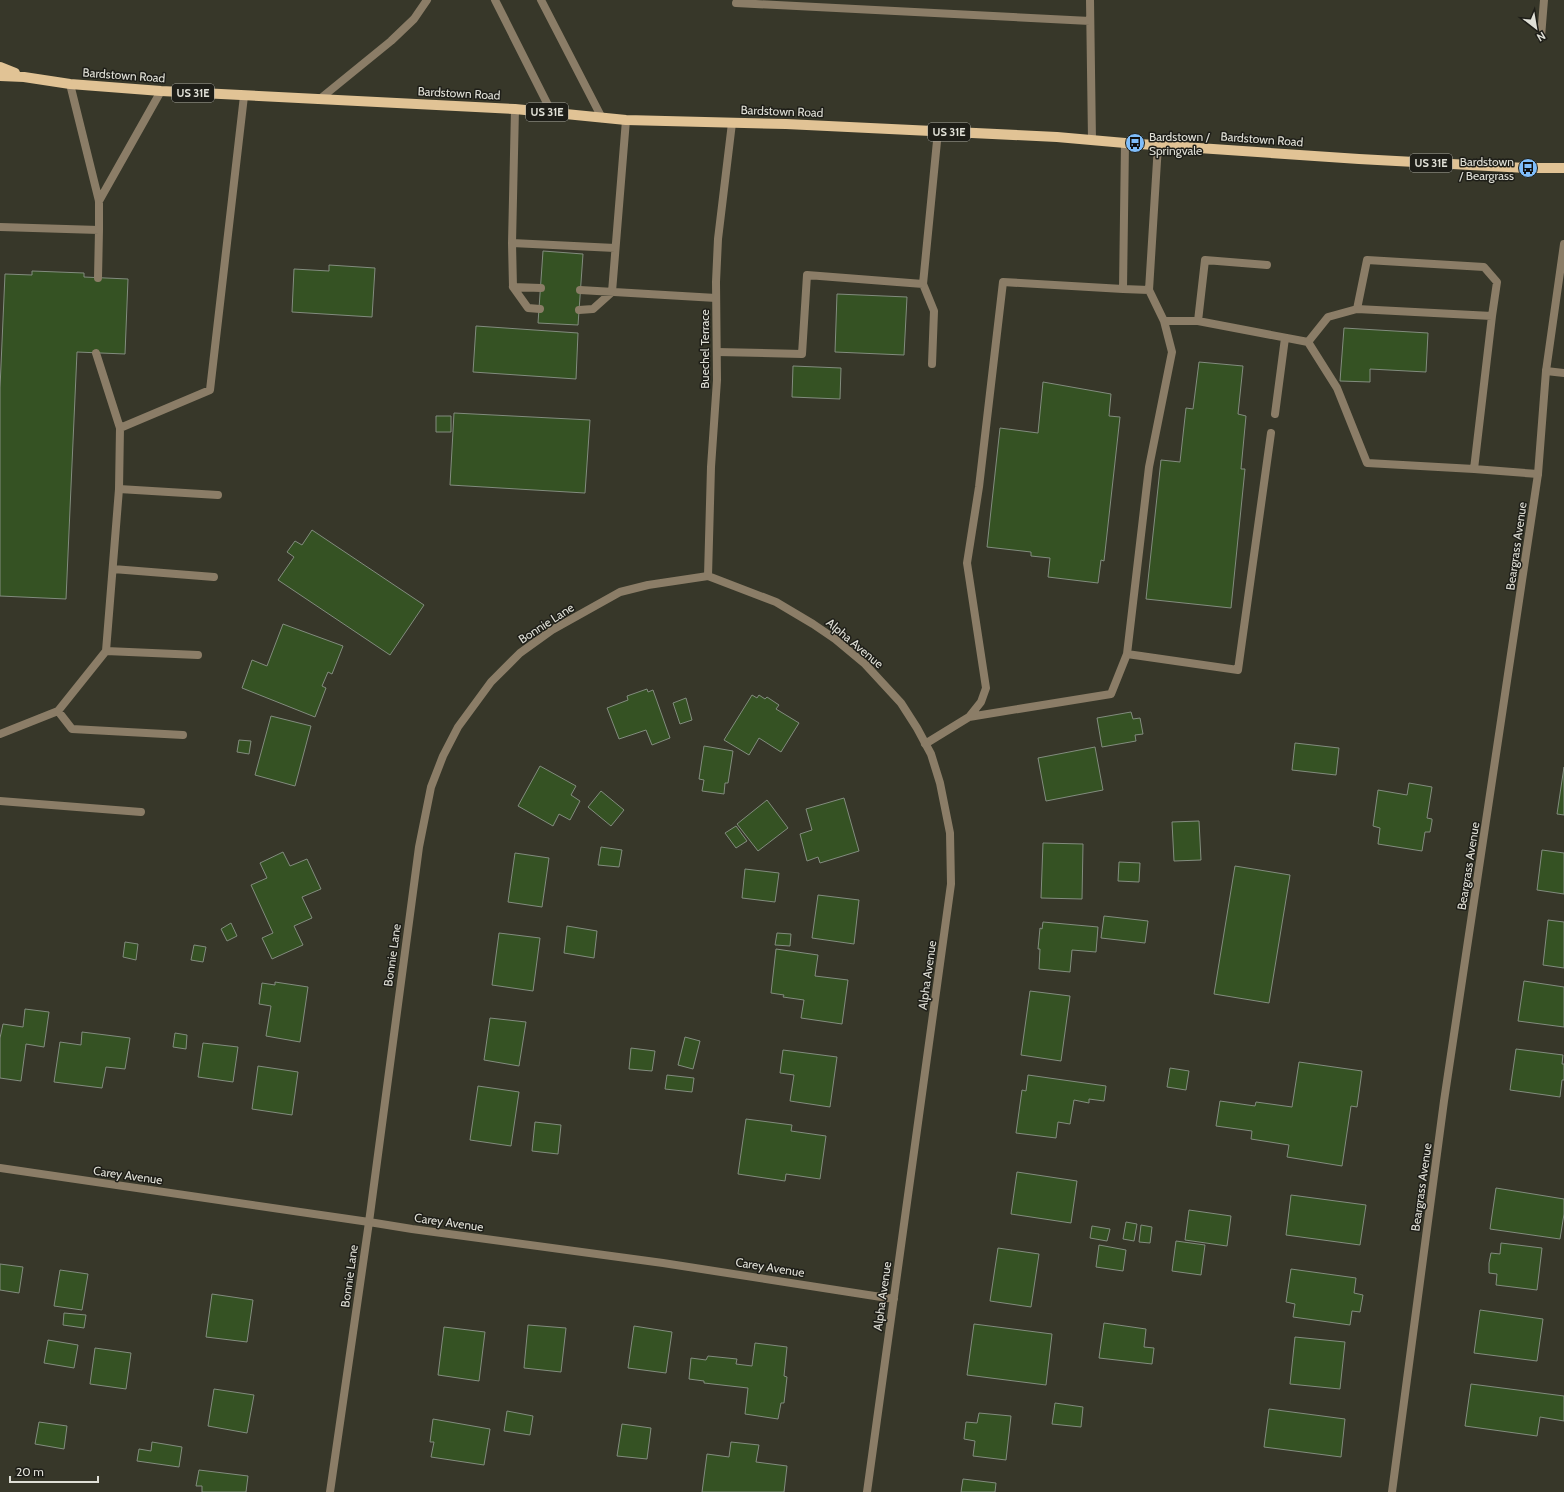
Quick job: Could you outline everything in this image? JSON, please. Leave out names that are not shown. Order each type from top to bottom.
[{"type":"main road","points":[[0,68],[24,77]]},
{"type":"main road","name":"Bardstown Road","points":[[0,76],[24,77],[70,84],[161,91],[515,109],[626,120],[786,124],[1057,137],[1359,159],[1520,168],[1564,168]]},
{"type":"street","points":[[321,98],[391,41],[414,19],[427,0]]},
{"type":"street","points":[[495,0],[552,113]]},
{"type":"street","points":[[541,0],[602,118]]},
{"type":"street","points":[[1090,0],[1092,140]]},
{"type":"street","points":[[1541,37],[1544,0]]},
{"type":"street","points":[[736,3],[1090,21]]},
{"type":"street","points":[[70,84],[100,201],[98,278]]},
{"type":"street","points":[[100,201],[161,91]]},
{"type":"street","points":[[120,428],[210,390],[244,96]]},
{"type":"street","points":[[515,109],[512,243],[513,287],[528,308],[540,309]]},
{"type":"street","points":[[579,310],[593,309],[612,292],[626,120]]},
{"type":"street","name":"Buechel Terrace","points":[[708,576],[711,467],[717,380],[716,298],[718,239],[732,123]]},
{"type":"street","points":[[932,364],[934,311],[923,284],[938,131]]},
{"type":"street","points":[[1123,289],[1125,143]]},
{"type":"street","points":[[969,717],[1111,694],[1127,654],[1149,466],[1172,352],[1164,321],[1149,290],[1158,145]]},
{"type":"street","points":[[0,227],[99,230]]},
{"type":"street","points":[[512,243],[615,248]]},
{"type":"street","name":"Beargrass Avenue","points":[[1392,1492],[1444,1101],[1538,474],[1546,371],[1564,244]]},
{"type":"street","points":[[1198,321],[1206,260],[1267,265]]},
{"type":"street","points":[[1357,309],[1367,260],[1484,267],[1497,282],[1474,469]]},
{"type":"street","points":[[717,352],[802,354],[807,275],[923,284]]},
{"type":"street","points":[[925,744],[969,717],[981,702],[986,688],[967,563],[979,487],[1003,282],[1149,290]]},
{"type":"street","points":[[513,287],[541,288]]},
{"type":"street","points":[[580,290],[716,298]]},
{"type":"street","points":[[1308,342],[1328,317],[1357,309],[1492,316]]},
{"type":"street","points":[[1164,321],[1198,321],[1308,342],[1337,388],[1367,463],[1538,474]]},
{"type":"street","points":[[1274,414],[1285,338]]},
{"type":"street","points":[[0,734],[58,711],[106,651],[119,489],[120,428],[96,353]]},
{"type":"street","points":[[1546,371],[1564,373]]},
{"type":"street","points":[[1127,654],[1238,670],[1271,433]]},
{"type":"street","points":[[119,489],[218,495]]},
{"type":"street","points":[[113,569],[214,577]]},
{"type":"street","name":"Alpha Avenue","points":[[708,576],[776,602],[835,639],[865,664],[901,703],[931,754],[940,783],[950,833],[951,884],[867,1492]]},
{"type":"street","name":"Bonnie Lane","points":[[330,1492],[369,1222],[419,847],[431,787],[443,756],[458,727],[491,682],[520,653],[552,630],[620,592],[648,585],[708,576]]},
{"type":"street","points":[[106,651],[198,655]]},
{"type":"street","points":[[58,711],[72,729],[183,735]]},
{"type":"street","points":[[0,801],[141,812]]},
{"type":"street","name":"Carey Avenue","points":[[0,1168],[412,1229],[663,1263],[894,1298]]},
{"type":"building","points":[[543,251],[583,254],[578,325],[538,323]]},
{"type":"building","points":[[329,265],[375,268],[372,317],[292,312],[294,269],[329,271]]},
{"type":"building","points":[[32,271],[84,273],[84,277],[128,279],[125,354],[77,352],[66,599],[0,596],[0,388],[5,274],[32,275]]},
{"type":"building","points":[[837,294],[907,297],[904,355],[835,352]]},
{"type":"building","points":[[476,326],[578,333],[576,379],[473,372]]},
{"type":"building","points":[[1344,328],[1428,333],[1426,372],[1370,369],[1370,382],[1340,381]]},
{"type":"building","points":[[1199,362],[1243,366],[1238,414],[1246,416],[1241,469],[1245,469],[1231,608],[1146,599],[1161,460],[1180,462],[1186,408],[1193,409]]},
{"type":"building","points":[[793,366],[841,368],[840,399],[792,397]]},
{"type":"building","points":[[1043,382],[1111,394],[1109,416],[1120,417],[1104,561],[1101,560],[1098,583],[1048,577],[1050,558],[1031,556],[1031,552],[987,547],[1000,428],[1038,433]]},
{"type":"building","points":[[454,413],[590,420],[585,493],[450,485]]},
{"type":"building","points":[[436,416],[451,416],[451,432],[436,432]]},
{"type":"building","points":[[312,530],[424,605],[390,655],[278,580],[294,557],[287,552],[295,541],[302,545]]},
{"type":"building","points":[[283,624],[343,646],[332,674],[328,672],[322,686],[326,688],[315,717],[242,688],[252,660],[267,666]]},
{"type":"building","points":[[647,689],[648,692],[653,690],[670,738],[652,745],[646,730],[619,739],[607,708],[628,700],[627,696]]},
{"type":"building","points":[[752,695],[757,698],[759,695],[765,699],[767,697],[779,705],[776,709],[799,723],[781,752],[759,738],[749,755],[724,740]]},
{"type":"building","points":[[686,698],[692,720],[680,724],[673,703]]},
{"type":"building","points":[[1131,712],[1133,719],[1140,718],[1143,734],[1135,735],[1136,741],[1102,747],[1097,718]]},
{"type":"building","points":[[271,716],[311,726],[295,786],[255,775]]},
{"type":"building","points":[[239,740],[251,741],[249,754],[237,752]]},
{"type":"building","points":[[1295,743],[1339,748],[1336,775],[1292,770]]},
{"type":"building","points":[[704,746],[733,751],[728,783],[725,783],[724,794],[702,791],[704,780],[699,779]]},
{"type":"building","points":[[1095,747],[1103,790],[1046,801],[1038,758]]},
{"type":"building","points":[[540,766],[576,786],[571,795],[580,801],[570,820],[559,814],[553,826],[518,806]]},
{"type":"building","points":[[1564,767],[1564,815],[1557,814]]},
{"type":"building","points":[[1409,783],[1432,787],[1427,818],[1432,819],[1432,821],[1430,832],[1425,832],[1422,851],[1378,844],[1380,828],[1373,826],[1378,790],[1407,795]]},
{"type":"building","points":[[601,791],[624,810],[611,826],[588,807]]},
{"type":"building","points":[[844,798],[859,851],[820,863],[818,857],[807,861],[800,834],[812,830],[806,809]]},
{"type":"building","points":[[767,800],[788,828],[758,851],[737,824]]},
{"type":"building","points":[[1199,821],[1201,860],[1174,861],[1172,822]]},
{"type":"building","points":[[736,826],[747,841],[736,848],[725,833]]},
{"type":"building","points":[[1043,843],[1083,844],[1082,899],[1041,898]]},
{"type":"building","points":[[601,847],[622,850],[619,867],[598,865]]},
{"type":"building","points":[[1542,850],[1564,853],[1564,894],[1537,890]]},
{"type":"building","points":[[283,852],[290,866],[307,859],[321,889],[302,897],[312,918],[294,926],[303,945],[272,959],[262,938],[273,933],[251,885],[267,878],[260,863]]},
{"type":"building","points":[[515,853],[549,858],[542,907],[508,902]]},
{"type":"building","points":[[1119,862],[1140,863],[1139,882],[1118,881]]},
{"type":"building","points":[[1235,866],[1290,875],[1269,1003],[1214,994]]},
{"type":"building","points":[[745,869],[779,873],[775,902],[742,898]]},
{"type":"building","points":[[818,895],[859,900],[854,944],[812,938]]},
{"type":"building","points":[[1104,916],[1148,921],[1145,943],[1101,938]]},
{"type":"building","points":[[1548,920],[1564,922],[1564,968],[1543,965]]},
{"type":"building","points":[[1043,922],[1098,927],[1096,952],[1072,950],[1070,972],[1039,969],[1040,949],[1038,949],[1040,928],[1042,929]]},
{"type":"building","points":[[231,923],[237,936],[227,941],[221,929]]},
{"type":"building","points":[[567,926],[597,931],[594,958],[564,953]]},
{"type":"building","points":[[499,933],[540,938],[533,991],[492,985]]},
{"type":"building","points":[[777,933],[791,934],[790,946],[775,945]]},
{"type":"building","points":[[125,942],[138,944],[136,960],[123,957]]},
{"type":"building","points":[[194,945],[206,947],[203,962],[191,960]]},
{"type":"building","points":[[776,949],[818,955],[815,976],[848,980],[842,1024],[801,1018],[804,1000],[783,997],[784,995],[771,993]]},
{"type":"building","points":[[1524,981],[1564,987],[1564,1027],[1518,1021]]},
{"type":"building","points":[[275,982],[308,987],[300,1042],[266,1036],[271,1006],[259,1004],[262,983],[275,985]]},
{"type":"building","points":[[1030,991],[1070,996],[1061,1061],[1021,1055]]},
{"type":"building","points":[[25,1009],[49,1012],[44,1047],[26,1044],[21,1081],[0,1078],[0,1038],[3,1024],[23,1027]]},
{"type":"building","points":[[490,1018],[526,1022],[519,1066],[484,1060]]},
{"type":"building","points":[[82,1032],[130,1038],[125,1069],[106,1067],[102,1088],[54,1082],[60,1042],[81,1045]]},
{"type":"building","points":[[175,1033],[187,1035],[186,1049],[173,1047]]},
{"type":"building","points":[[685,1037],[700,1041],[693,1069],[678,1065]]},
{"type":"building","points":[[203,1043],[238,1047],[233,1082],[198,1077]]},
{"type":"building","points":[[631,1048],[655,1051],[652,1071],[629,1069]]},
{"type":"building","points":[[1516,1049],[1563,1055],[1562,1064],[1564,1064],[1564,1080],[1562,1080],[1560,1097],[1510,1090]]},
{"type":"building","points":[[783,1050],[837,1057],[830,1107],[790,1101],[794,1075],[780,1073]]},
{"type":"building","points":[[1299,1062],[1362,1071],[1357,1107],[1351,1106],[1342,1166],[1287,1157],[1289,1145],[1251,1139],[1252,1131],[1216,1126],[1220,1101],[1255,1106],[1256,1102],[1292,1107]]},
{"type":"building","points":[[258,1066],[298,1072],[292,1115],[252,1109]]},
{"type":"building","points":[[1170,1068],[1189,1071],[1186,1090],[1167,1087]]},
{"type":"building","points":[[667,1075],[694,1078],[692,1092],[665,1089]]},
{"type":"building","points":[[1028,1075],[1106,1086],[1104,1101],[1089,1099],[1089,1103],[1074,1100],[1070,1124],[1058,1122],[1056,1138],[1016,1133],[1022,1090],[1026,1091]]},
{"type":"building","points":[[478,1086],[519,1092],[511,1146],[470,1140]]},
{"type":"building","points":[[746,1119],[792,1125],[791,1131],[826,1136],[820,1179],[786,1174],[785,1181],[738,1174]]},
{"type":"building","points":[[535,1122],[561,1125],[558,1154],[532,1151]]},
{"type":"building","points":[[1017,1172],[1077,1181],[1071,1223],[1011,1214]]},
{"type":"building","points":[[1496,1188],[1564,1199],[1564,1214],[1560,1239],[1490,1229]]},
{"type":"building","points":[[1291,1195],[1366,1205],[1360,1245],[1286,1235]]},
{"type":"building","points":[[1189,1210],[1231,1216],[1227,1246],[1185,1240]]},
{"type":"building","points":[[1126,1222],[1137,1224],[1134,1241],[1123,1239]]},
{"type":"building","points":[[1141,1225],[1152,1227],[1150,1243],[1139,1242]]},
{"type":"building","points":[[1092,1226],[1110,1229],[1107,1241],[1090,1238]]},
{"type":"building","points":[[1176,1241],[1205,1245],[1201,1275],[1172,1271]]},
{"type":"building","points":[[1501,1243],[1542,1248],[1537,1290],[1496,1285],[1497,1274],[1489,1273],[1489,1263],[1491,1253],[1500,1254]]},
{"type":"building","points":[[1099,1245],[1126,1250],[1123,1271],[1096,1267]]},
{"type":"building","points":[[998,1248],[1039,1254],[1031,1307],[990,1301]]},
{"type":"building","points":[[0,1264],[23,1267],[19,1293],[0,1290]]},
{"type":"building","points":[[1291,1269],[1356,1278],[1354,1293],[1363,1295],[1360,1312],[1352,1311],[1350,1325],[1293,1317],[1295,1304],[1286,1302]]},
{"type":"building","points":[[60,1270],[88,1274],[82,1310],[54,1306]]},
{"type":"building","points":[[212,1294],[253,1300],[247,1342],[206,1337]]},
{"type":"building","points":[[1480,1310],[1543,1319],[1537,1361],[1474,1353]]},
{"type":"building","points":[[64,1313],[86,1315],[84,1328],[63,1325]]},
{"type":"building","points":[[1104,1323],[1146,1329],[1144,1347],[1154,1348],[1152,1364],[1099,1358]]},
{"type":"building","points":[[974,1324],[1052,1334],[1046,1385],[967,1375]]},
{"type":"building","points":[[528,1325],[566,1328],[561,1372],[524,1368]]},
{"type":"building","points":[[634,1326],[672,1332],[666,1373],[628,1368]]},
{"type":"building","points":[[444,1327],[485,1332],[479,1381],[438,1375]]},
{"type":"building","points":[[1295,1337],[1345,1342],[1340,1389],[1290,1384]]},
{"type":"building","points":[[48,1340],[78,1345],[74,1368],[44,1363]]},
{"type":"building","points":[[755,1343],[787,1347],[784,1376],[787,1377],[784,1403],[781,1403],[778,1419],[745,1414],[748,1388],[704,1383],[704,1381],[689,1379],[691,1358],[706,1360],[708,1356],[737,1359],[736,1364],[752,1366]]},
{"type":"building","points":[[95,1348],[131,1353],[126,1389],[90,1384]]},
{"type":"building","points":[[1471,1384],[1564,1396],[1564,1421],[1540,1417],[1537,1436],[1465,1426]]},
{"type":"building","points":[[214,1389],[254,1395],[247,1433],[208,1426]]},
{"type":"building","points":[[1055,1403],[1083,1407],[1081,1427],[1052,1424]]},
{"type":"building","points":[[1269,1409],[1345,1419],[1341,1457],[1264,1447]]},
{"type":"building","points":[[507,1411],[533,1416],[530,1435],[504,1431]]},
{"type":"building","points":[[979,1413],[1011,1416],[1006,1460],[973,1456],[975,1441],[964,1439],[966,1422],[977,1423]]},
{"type":"building","points":[[433,1419],[490,1429],[484,1465],[431,1457],[434,1442],[430,1442]]},
{"type":"building","points":[[39,1422],[67,1426],[64,1449],[35,1444]]},
{"type":"building","points":[[622,1424],[651,1428],[647,1459],[617,1456]]},
{"type":"building","points":[[152,1442],[182,1447],[179,1467],[137,1461],[139,1449],[151,1451]]},
{"type":"building","points":[[731,1442],[759,1445],[756,1462],[787,1466],[784,1492],[702,1492],[707,1454],[729,1457]]},
{"type":"building","points":[[199,1470],[248,1476],[246,1492],[202,1492],[202,1486],[196,1486]]},
{"type":"building","points":[[963,1479],[996,1483],[995,1492],[961,1492]]},
{"type":"place","name":"Bardstown / Springvale","points":[[1135,143]]},
{"type":"place","name":"Bardstown / Beargrass","points":[[1528,168]]}]
